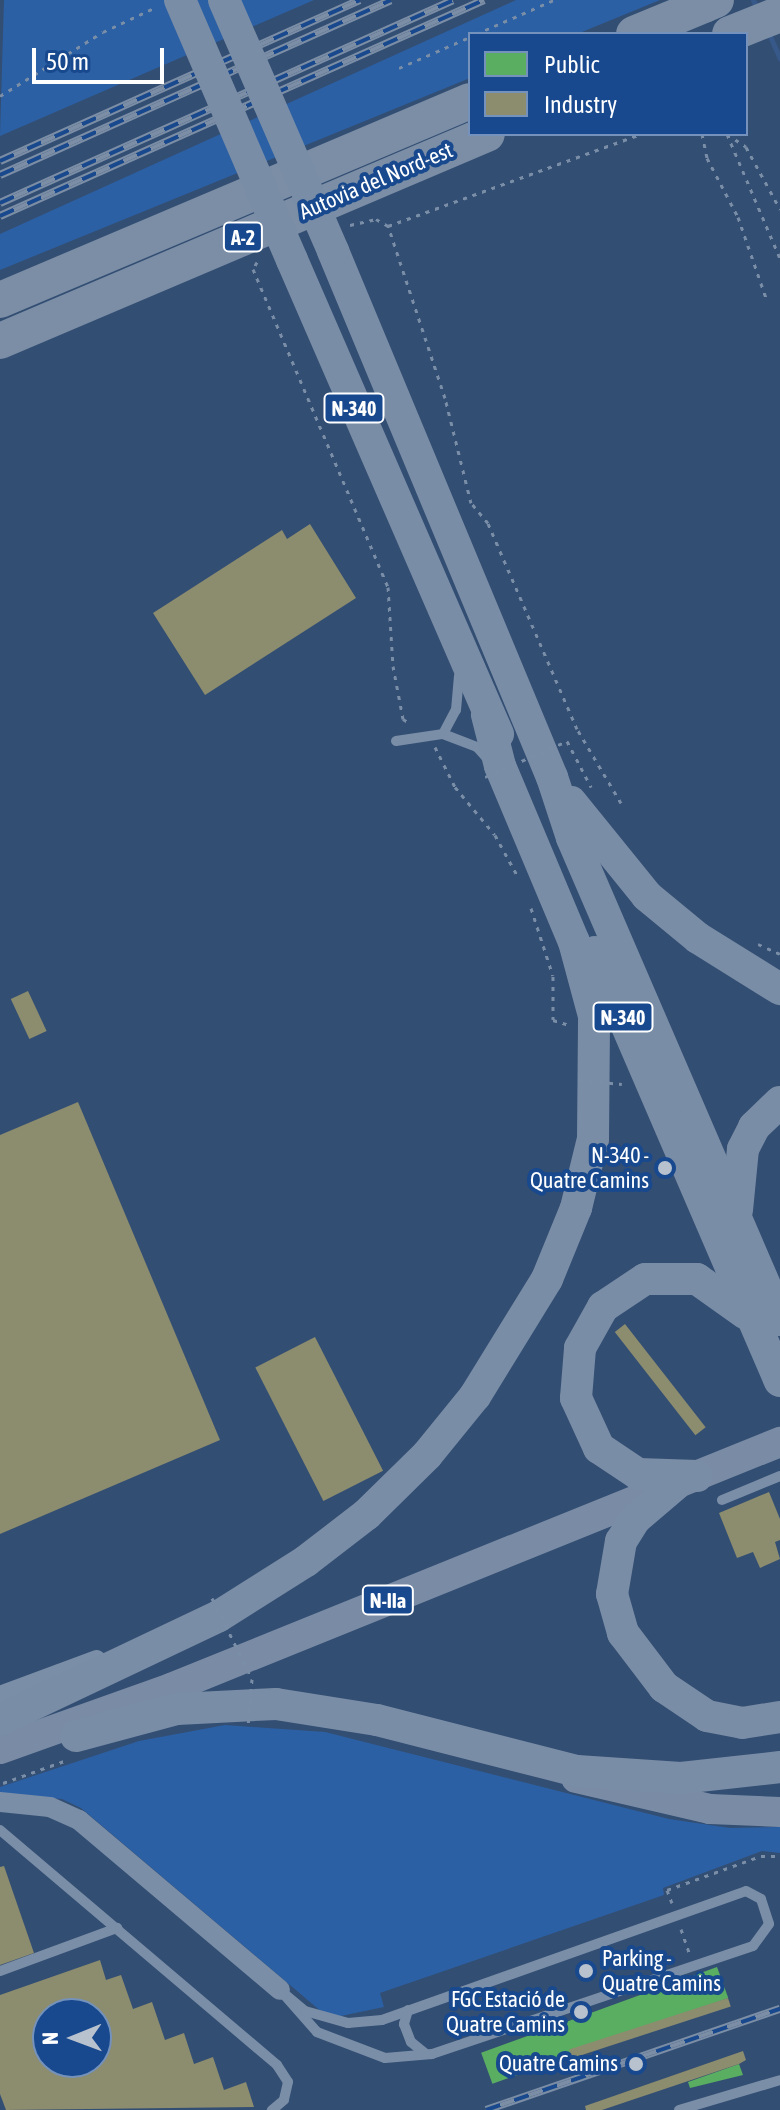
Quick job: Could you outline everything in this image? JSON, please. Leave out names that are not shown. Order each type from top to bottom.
[{"type":"highway","name":"N-340","points":[[224,0],[333,251],[552,777],[572,838],[737,1221],[767,1321],[780,1381]]},
{"type":"highway","points":[[639,32],[710,3]]},
{"type":"highway","name":"N-340","points":[[167,4],[292,260],[487,715],[512,761],[767,1321]]},
{"type":"highway","points":[[735,32],[780,14]]},
{"type":"highway","name":"Autovia del Nord-est","points":[[0,300],[468,102]]},
{"type":"highway","name":"Autovia del Nord-est","points":[[0,341],[482,136]]},
{"type":"highway","points":[[0,1720],[152,1650],[264,1590],[367,1514],[427,1455],[475,1396],[547,1279],[587,1170],[597,1076],[589,992],[532,887],[487,715]]},
{"type":"highway","points":[[552,777],[647,896],[748,971],[780,989]]},
{"type":"highway","points":[[748,971],[780,978]]},
{"type":"highway","points":[[737,1221],[743,1149],[754,1127],[780,1102]]},
{"type":"highway","points":[[686,1480],[638,1474],[599,1448],[580,1415],[577,1362],[592,1321],[617,1294],[645,1279],[680,1276],[714,1287],[767,1321]]},
{"type":"highway","points":[[686,1480],[628,1528],[615,1558],[612,1594],[635,1653],[676,1697],[725,1721],[780,1717]]},
{"type":"highway","points":[[76,1736],[177,1709],[276,1704],[377,1720],[544,1765],[681,1778],[780,1767]]},
{"type":"main road","name":"N-IIa","points":[[0,1749],[171,1688],[780,1442]]},
{"type":"main road","name":"N-IIa","points":[[0,1764],[76,1736],[171,1688]]},
{"type":"main road","points":[[544,1765],[584,1781],[666,1801],[780,1812]]},
{"type":"street","points":[[0,1696],[102,1658],[152,1650]]},
{"type":"street","points":[[0,1802],[50,1807],[79,1820],[280,1990]]},
{"type":"lane","points":[[443,734],[459,699],[455,640]]},
{"type":"lane","points":[[396,741],[443,734],[483,753],[532,887]]},
{"type":"lane","points":[[722,1500],[780,1476]]},
{"type":"lane","points":[[0,1830],[277,2065],[288,2082],[284,2100],[272,2110]]},
{"type":"lane","points":[[746,1891],[761,1899],[769,1924],[753,1946],[426,2054],[385,2058],[317,2032],[280,1990],[305,2011],[348,2023],[408,2010],[746,1891]]},
{"type":"lane","points":[[0,1971],[117,1928]]},
{"type":"lane","points":[[408,2010],[404,2024],[411,2042],[426,2054]]},
{"type":"lane","points":[[679,2110],[780,2080]]},
{"type":"path","points":[[481,32],[554,0]]},
{"type":"path","points":[[0,96],[103,32],[167,4]]},
{"type":"path","points":[[399,68],[468,38]]},
{"type":"path","points":[[621,803],[577,729],[488,523],[471,503],[445,398],[388,226],[636,136]]},
{"type":"path","points":[[702,136],[707,158],[738,217],[766,298]]},
{"type":"path","points":[[728,136],[780,258]]},
{"type":"path","points":[[730,136],[746,147],[780,209]]},
{"type":"path","points":[[253,269],[388,587],[403,719],[430,736],[455,787],[532,887],[553,976],[553,1020]]},
{"type":"path","points":[[485,777],[567,741],[593,794]]},
{"type":"path","points":[[483,821],[496,814]]},
{"type":"path","points":[[745,939],[780,954]]},
{"type":"path","points":[[583,1076],[583,1085]]},
{"type":"path","points":[[579,1080],[622,1084]]},
{"type":"path","points":[[212,1598],[252,1679],[248,1727]]},
{"type":"path","points":[[207,1610],[218,1603]]},
{"type":"path","points":[[667,1890],[761,1856],[780,1856]]},
{"type":"path","points":[[677,1917],[694,1967]]},
{"type":"shaded area","points":[[4,0],[314,0],[0,136]]},
{"type":"shaded area","points":[[516,0],[660,0],[582,32],[468,32],[468,79],[0,270],[0,234]]},
{"type":"shaded area","points":[[225,1725],[325,1732],[669,1819],[730,1828],[780,1827],[780,1853],[762,1851],[663,1888],[664,1895],[380,1993],[384,2007],[336,2017],[323,2013],[81,1808],[62,1799],[0,1795],[0,1787],[139,1741]]},
{"type":"building: Public","points":[[717,1967],[728,1998],[492,2084],[481,2053]]},
{"type":"building: Public","points":[[739,2064],[743,2075],[690,2088],[688,2082]]},
{"type":"building: Industry","points":[[310,524],[356,598],[205,695],[153,613],[282,530],[287,539]]},
{"type":"building: Industry","points":[[28,991],[47,1031],[29,1039],[11,999]]},
{"type":"building: Industry","points":[[78,1102],[220,1440],[0,1534],[0,1135]]},
{"type":"building: Industry","points":[[625,1324],[706,1427],[695,1435],[615,1332]]},
{"type":"building: Industry","points":[[315,1337],[383,1471],[323,1501],[255,1367]]},
{"type":"building: Industry","points":[[769,1492],[780,1519],[780,1540],[775,1542],[780,1559],[760,1568],[753,1552],[737,1558],[719,1513]]},
{"type":"building: Industry","points":[[4,1866],[34,1953],[0,1965],[0,1867]]},
{"type":"building: Industry","points":[[100,1960],[106,1980],[121,1975],[133,2009],[152,2002],[165,2040],[184,2033],[194,2064],[213,2057],[224,2090],[246,2082],[254,2107],[6,2110],[0,2094],[0,1995]]},
{"type":"building: Industry","points":[[728,1998],[731,2007],[572,2058],[569,2050]]},
{"type":"building: Industry","points":[[743,2051],[746,2060],[739,2064],[602,2110],[586,2110],[585,2106]]},
{"type":"waterway","points":[[753,0],[758,10]]},
{"type":"waterway","points":[[769,34],[780,59]]},
{"type":"railway","points":[[0,161],[360,0]]},
{"type":"railway","points":[[0,175],[391,0]]},
{"type":"railway","points":[[0,203],[453,0]]},
{"type":"railway","points":[[0,216],[484,0]]},
{"type":"railway","points":[[486,2110],[780,2009]]},
{"type":"place","name":"N-340 - Quatre Camins","points":[[665,1168]]},
{"type":"place","name":"Parking - Quatre Camins","points":[[586,1971]]},
{"type":"place","name":"FGC Estació de Quatre Camins","points":[[581,2012]]},
{"type":"place","name":"Quatre Camins","points":[[636,2064]]}]
